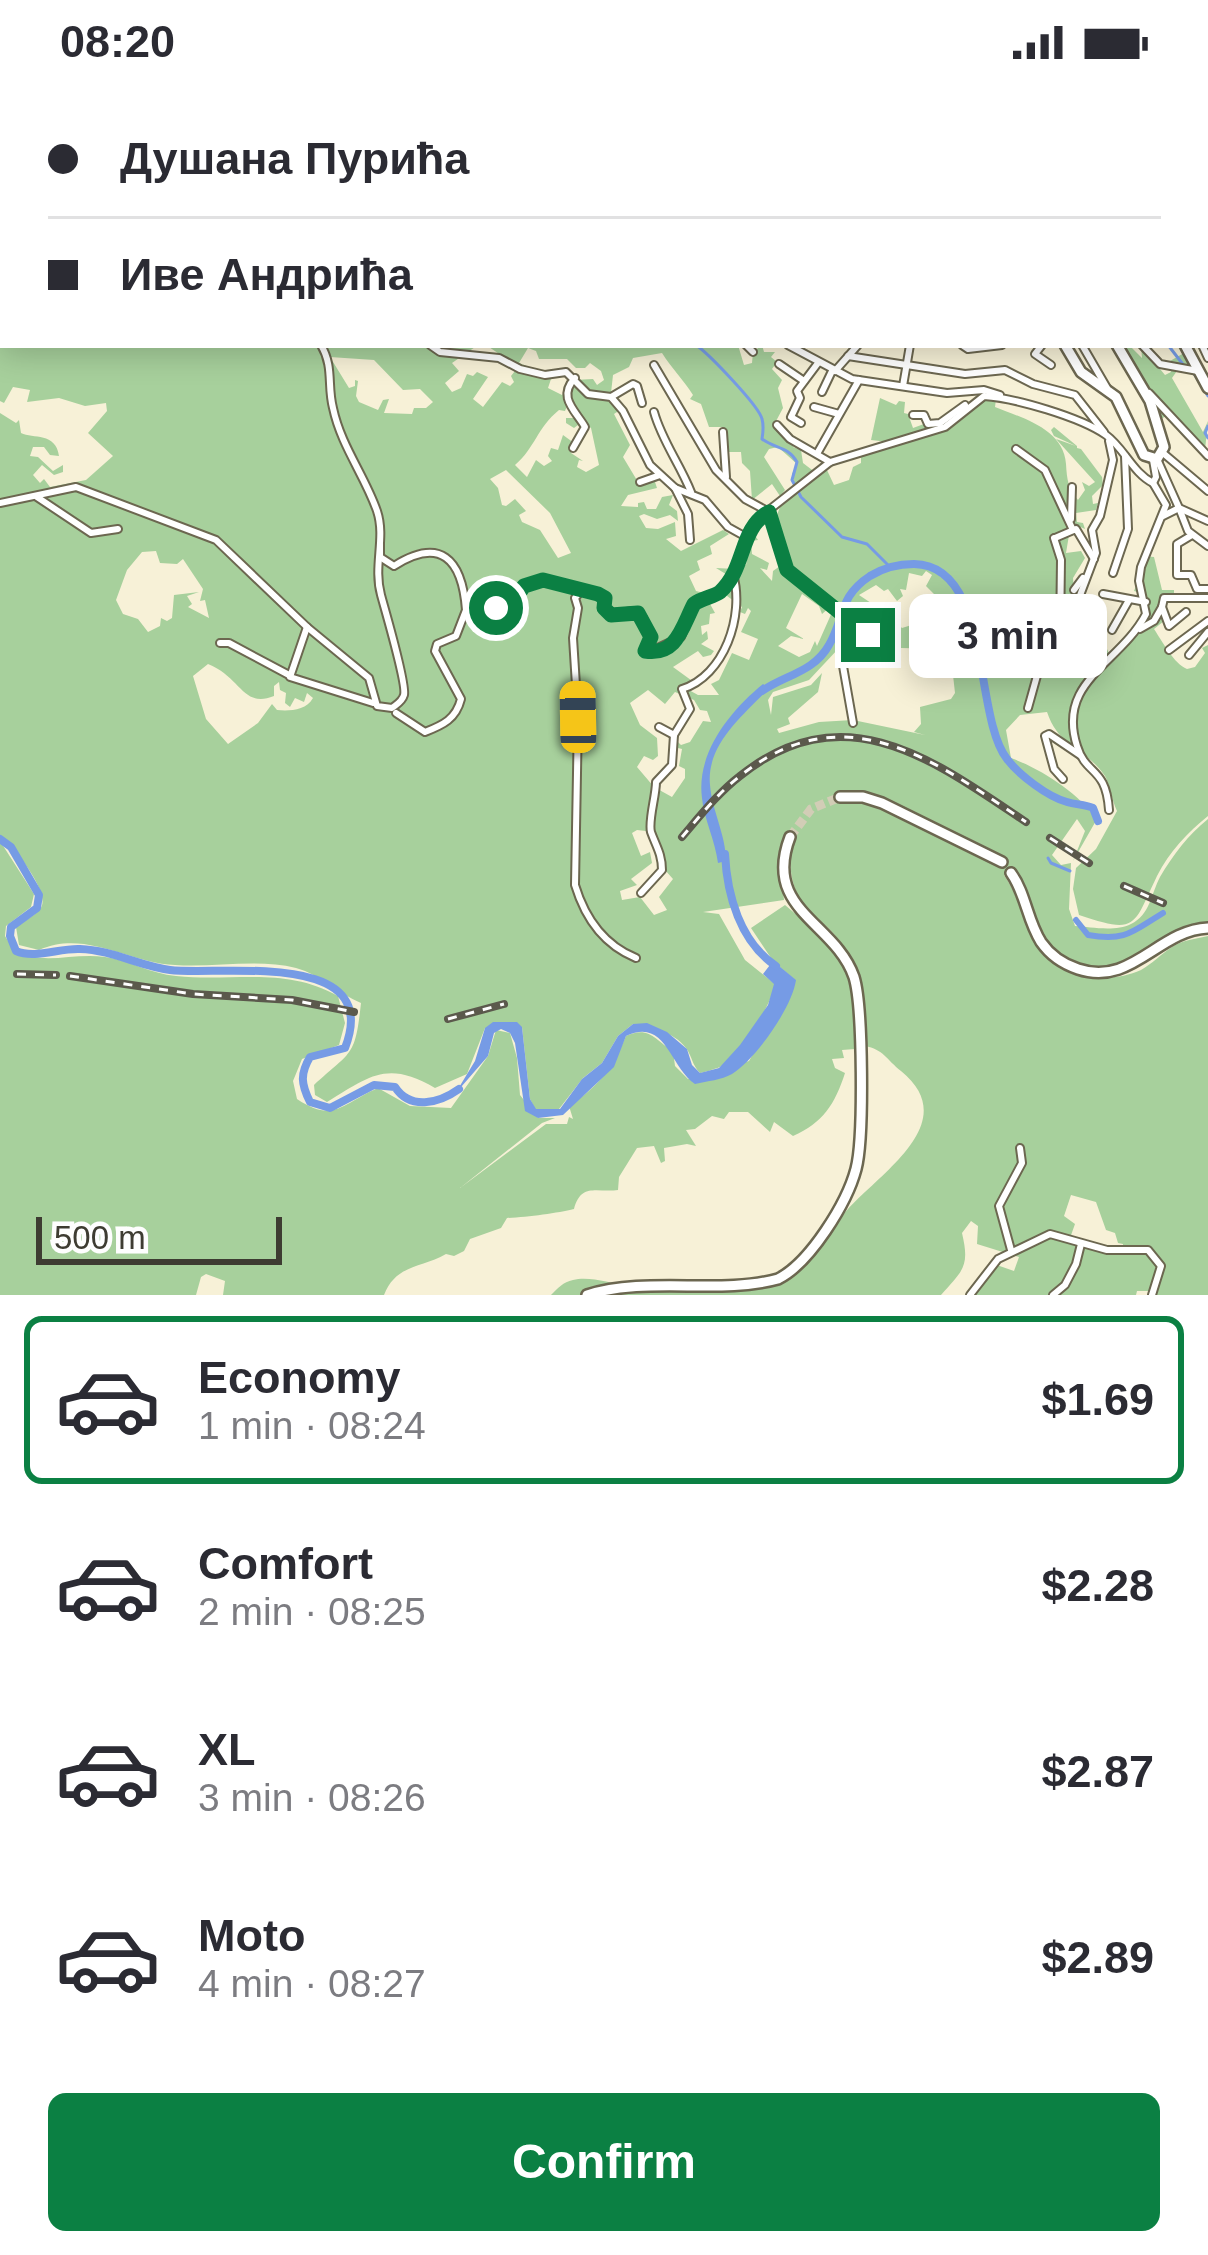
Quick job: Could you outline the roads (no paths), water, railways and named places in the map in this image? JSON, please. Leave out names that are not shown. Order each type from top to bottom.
[{"type":"main road","points":[[1067,348],[1080,370],[1107,388],[1124,410],[1143,453],[1158,457],[1152,406],[1120,348]]},
{"type":"main road","points":[[1186,348],[1191,369],[1208,388]]},
{"type":"main road","points":[[840,797],[877,801],[1002,862]]},
{"type":"main road","points":[[587,1295],[614,1289],[745,1287],[780,1278],[813,1250],[853,1178],[860,1143],[858,994],[844,957],[800,911],[789,892],[784,863],[790,837]]},
{"type":"main road","points":[[1011,873],[1041,943],[1061,962],[1079,970],[1119,971],[1187,932],[1208,928]]},
{"type":"street","points":[[322,348],[331,365],[333,410],[341,437],[377,510],[380,557],[394,566],[419,551],[449,562],[458,571],[466,610],[456,636],[437,644],[435,651],[460,699],[458,711],[449,721],[425,732],[396,713]]},
{"type":"street","points":[[434,348],[499,358],[545,375],[566,373],[587,394],[611,397],[633,384],[642,403]]},
{"type":"street","points":[[801,348],[818,363],[859,380],[946,392],[984,390],[1107,436]]},
{"type":"street","points":[[822,392],[854,348]]},
{"type":"street","points":[[903,386],[910,348]]},
{"type":"street","points":[[1040,348],[1035,354],[1051,365]]},
{"type":"street","points":[[1084,348],[1107,388]]},
{"type":"street","points":[[1145,348],[1160,364],[1191,369]]},
{"type":"street","points":[[848,356],[965,374],[1015,373],[1033,384],[1075,395],[1164,499],[1163,516],[1141,567],[1146,614],[1116,656],[1096,670],[1071,712],[1080,755]]},
{"type":"street","points":[[801,423],[791,417],[803,382],[818,363]]},
{"type":"street","points":[[779,364],[809,391]]},
{"type":"street","points":[[654,365],[725,480],[769,512]]},
{"type":"street","points":[[573,448],[585,427],[566,394],[575,378]]},
{"type":"street","points":[[818,452],[859,380]]},
{"type":"street","points":[[1138,384],[1208,456]]},
{"type":"street","points":[[913,415],[924,415],[928,424],[984,396],[1008,400]]},
{"type":"street","points":[[611,397],[623,411],[644,458],[675,488],[688,514],[690,540]]},
{"type":"street","points":[[466,610],[479,602],[496,608],[511,604],[524,586],[539,581],[603,596],[604,608],[611,615],[638,613],[651,637],[645,649],[650,653],[681,638],[694,604],[719,593],[745,552],[746,537],[755,521],[830,462],[945,428],[974,402]]},
{"type":"street","points":[[814,407],[839,414]]},
{"type":"street","points":[[654,412],[691,492]]},
{"type":"street","points":[[777,425],[790,439],[830,462]]},
{"type":"street","points":[[723,432],[725,480]]},
{"type":"street","points":[[1091,627],[1079,602],[1094,559],[1092,530],[1100,516],[1113,460],[1107,436]]},
{"type":"street","points":[[1016,449],[1045,470],[1072,528],[1094,559]]},
{"type":"street","points":[[1113,573],[1128,529],[1125,456]]},
{"type":"street","points":[[1153,484],[1158,457]]},
{"type":"street","points":[[1158,457],[1208,491]]},
{"type":"street","points":[[1158,457],[1192,535],[1208,546]]},
{"type":"street","points":[[640,482],[660,475]]},
{"type":"street","points":[[0,503],[63,486],[76,487],[172,526],[205,534],[370,678],[375,704]]},
{"type":"street","points":[[1072,487],[1068,504],[1072,528]]},
{"type":"street","points":[[675,488],[705,500],[728,527],[746,537]]},
{"type":"street","points":[[37,496],[91,533],[118,529]]},
{"type":"street","points":[[1163,516],[1179,508]]},
{"type":"street","points":[[1179,508],[1208,521]]},
{"type":"street","points":[[769,512],[787,570],[868,635],[840,649],[853,723]]},
{"type":"street","points":[[1028,708],[1040,665],[1060,637],[1061,560],[1054,538],[1072,528]]},
{"type":"street","points":[[1192,535],[1177,544],[1178,575],[1191,575],[1197,589],[1208,593]]},
{"type":"street","points":[[220,643],[230,643],[290,675],[392,709],[405,694],[381,597],[376,551],[380,541]]},
{"type":"street","points":[[640,893],[662,870],[661,851],[650,825],[656,782],[672,764],[674,735],[690,709],[683,687],[693,687],[706,677],[729,638],[738,593],[733,574]]},
{"type":"street","points":[[1074,590],[1086,576]]},
{"type":"street","points":[[580,592],[575,598],[573,638],[578,717],[575,885],[598,931],[621,953],[637,958]]},
{"type":"street","points":[[1137,630],[1154,621],[1164,598],[1208,593]]},
{"type":"street","points":[[1103,594],[1146,602]]},
{"type":"street","points":[[1112,630],[1129,600]]},
{"type":"street","points":[[1162,607],[1169,626],[1186,612]]},
{"type":"street","points":[[1168,650],[1208,621]]},
{"type":"street","points":[[290,675],[307,627]]},
{"type":"street","points":[[1189,655],[1208,633]]},
{"type":"street","points":[[659,728],[674,735]]},
{"type":"street","points":[[1063,779],[1054,769],[1045,736],[1049,734],[1080,755],[1106,783],[1109,810]]},
{"type":"street","points":[[1011,1250],[999,1206],[1022,1163],[1020,1148]]},
{"type":"street","points":[[970,1295],[998,1258],[1050,1234],[1125,1253],[1142,1247],[1148,1250],[1160,1266],[1152,1295]]},
{"type":"street","points":[[1053,1295],[1065,1285],[1082,1244]]},
{"type":"water","points":[[763,684],[769,688],[720,743],[710,770],[726,861],[718,863],[702,798],[704,765],[728,720]]},
{"type":"water","points":[[773,961],[796,980],[793,992],[761,1045],[728,1076],[695,1084],[659,1038],[639,1032],[626,1036],[614,1067],[563,1115],[538,1118],[525,1111],[515,1043],[501,1029],[494,1033],[488,1056],[455,1094],[475,1061],[485,1028],[493,1022],[517,1022],[522,1027],[530,1099],[536,1109],[560,1109],[633,1024],[647,1023],[667,1032],[687,1049],[700,1073],[719,1068],[768,1005],[774,984],[763,974]]},
{"type":"waterway","points":[[699,348],[759,412],[762,439],[797,462],[792,480],[801,497],[842,537],[867,544],[890,567]]},
{"type":"waterway","points":[[1170,348],[1185,367]]},
{"type":"waterway","points":[[1193,372],[1208,396]]},
{"type":"waterway","points":[[1208,426],[1208,438]]},
{"type":"waterway","points":[[762,691],[823,654],[847,600],[870,576],[908,564],[939,571],[957,589],[969,615],[996,738],[1007,759],[1051,795],[1093,808],[1098,821]]},
{"type":"waterway","points":[[0,839],[11,847],[39,895],[37,908],[11,927],[16,951],[92,950],[170,970],[258,971],[320,981],[341,994],[351,1016],[345,1048],[310,1057],[307,1063],[303,1079],[310,1102],[330,1108],[374,1085],[395,1087],[416,1102],[442,1098],[459,1089]]},
{"type":"waterway","points":[[725,854],[738,916],[753,944],[776,966]]},
{"type":"waterway","points":[[1048,858],[1070,871]]},
{"type":"waterway","points":[[1076,920],[1088,935],[1112,937],[1163,913]]},
{"type":"tunnel","points":[[790,837],[811,809],[840,797]]},
{"type":"railway","points":[[682,837],[740,776],[779,751],[816,739],[853,738],[923,758],[1026,822]]},
{"type":"railway","points":[[1050,838],[1089,863]]},
{"type":"railway","points":[[1124,886],[1163,903]]},
{"type":"railway","points":[[17,974],[56,975]]},
{"type":"railway","points":[[70,976],[193,994],[292,1000],[354,1012]]},
{"type":"railway","points":[[448,1019],[504,1004]]}]
